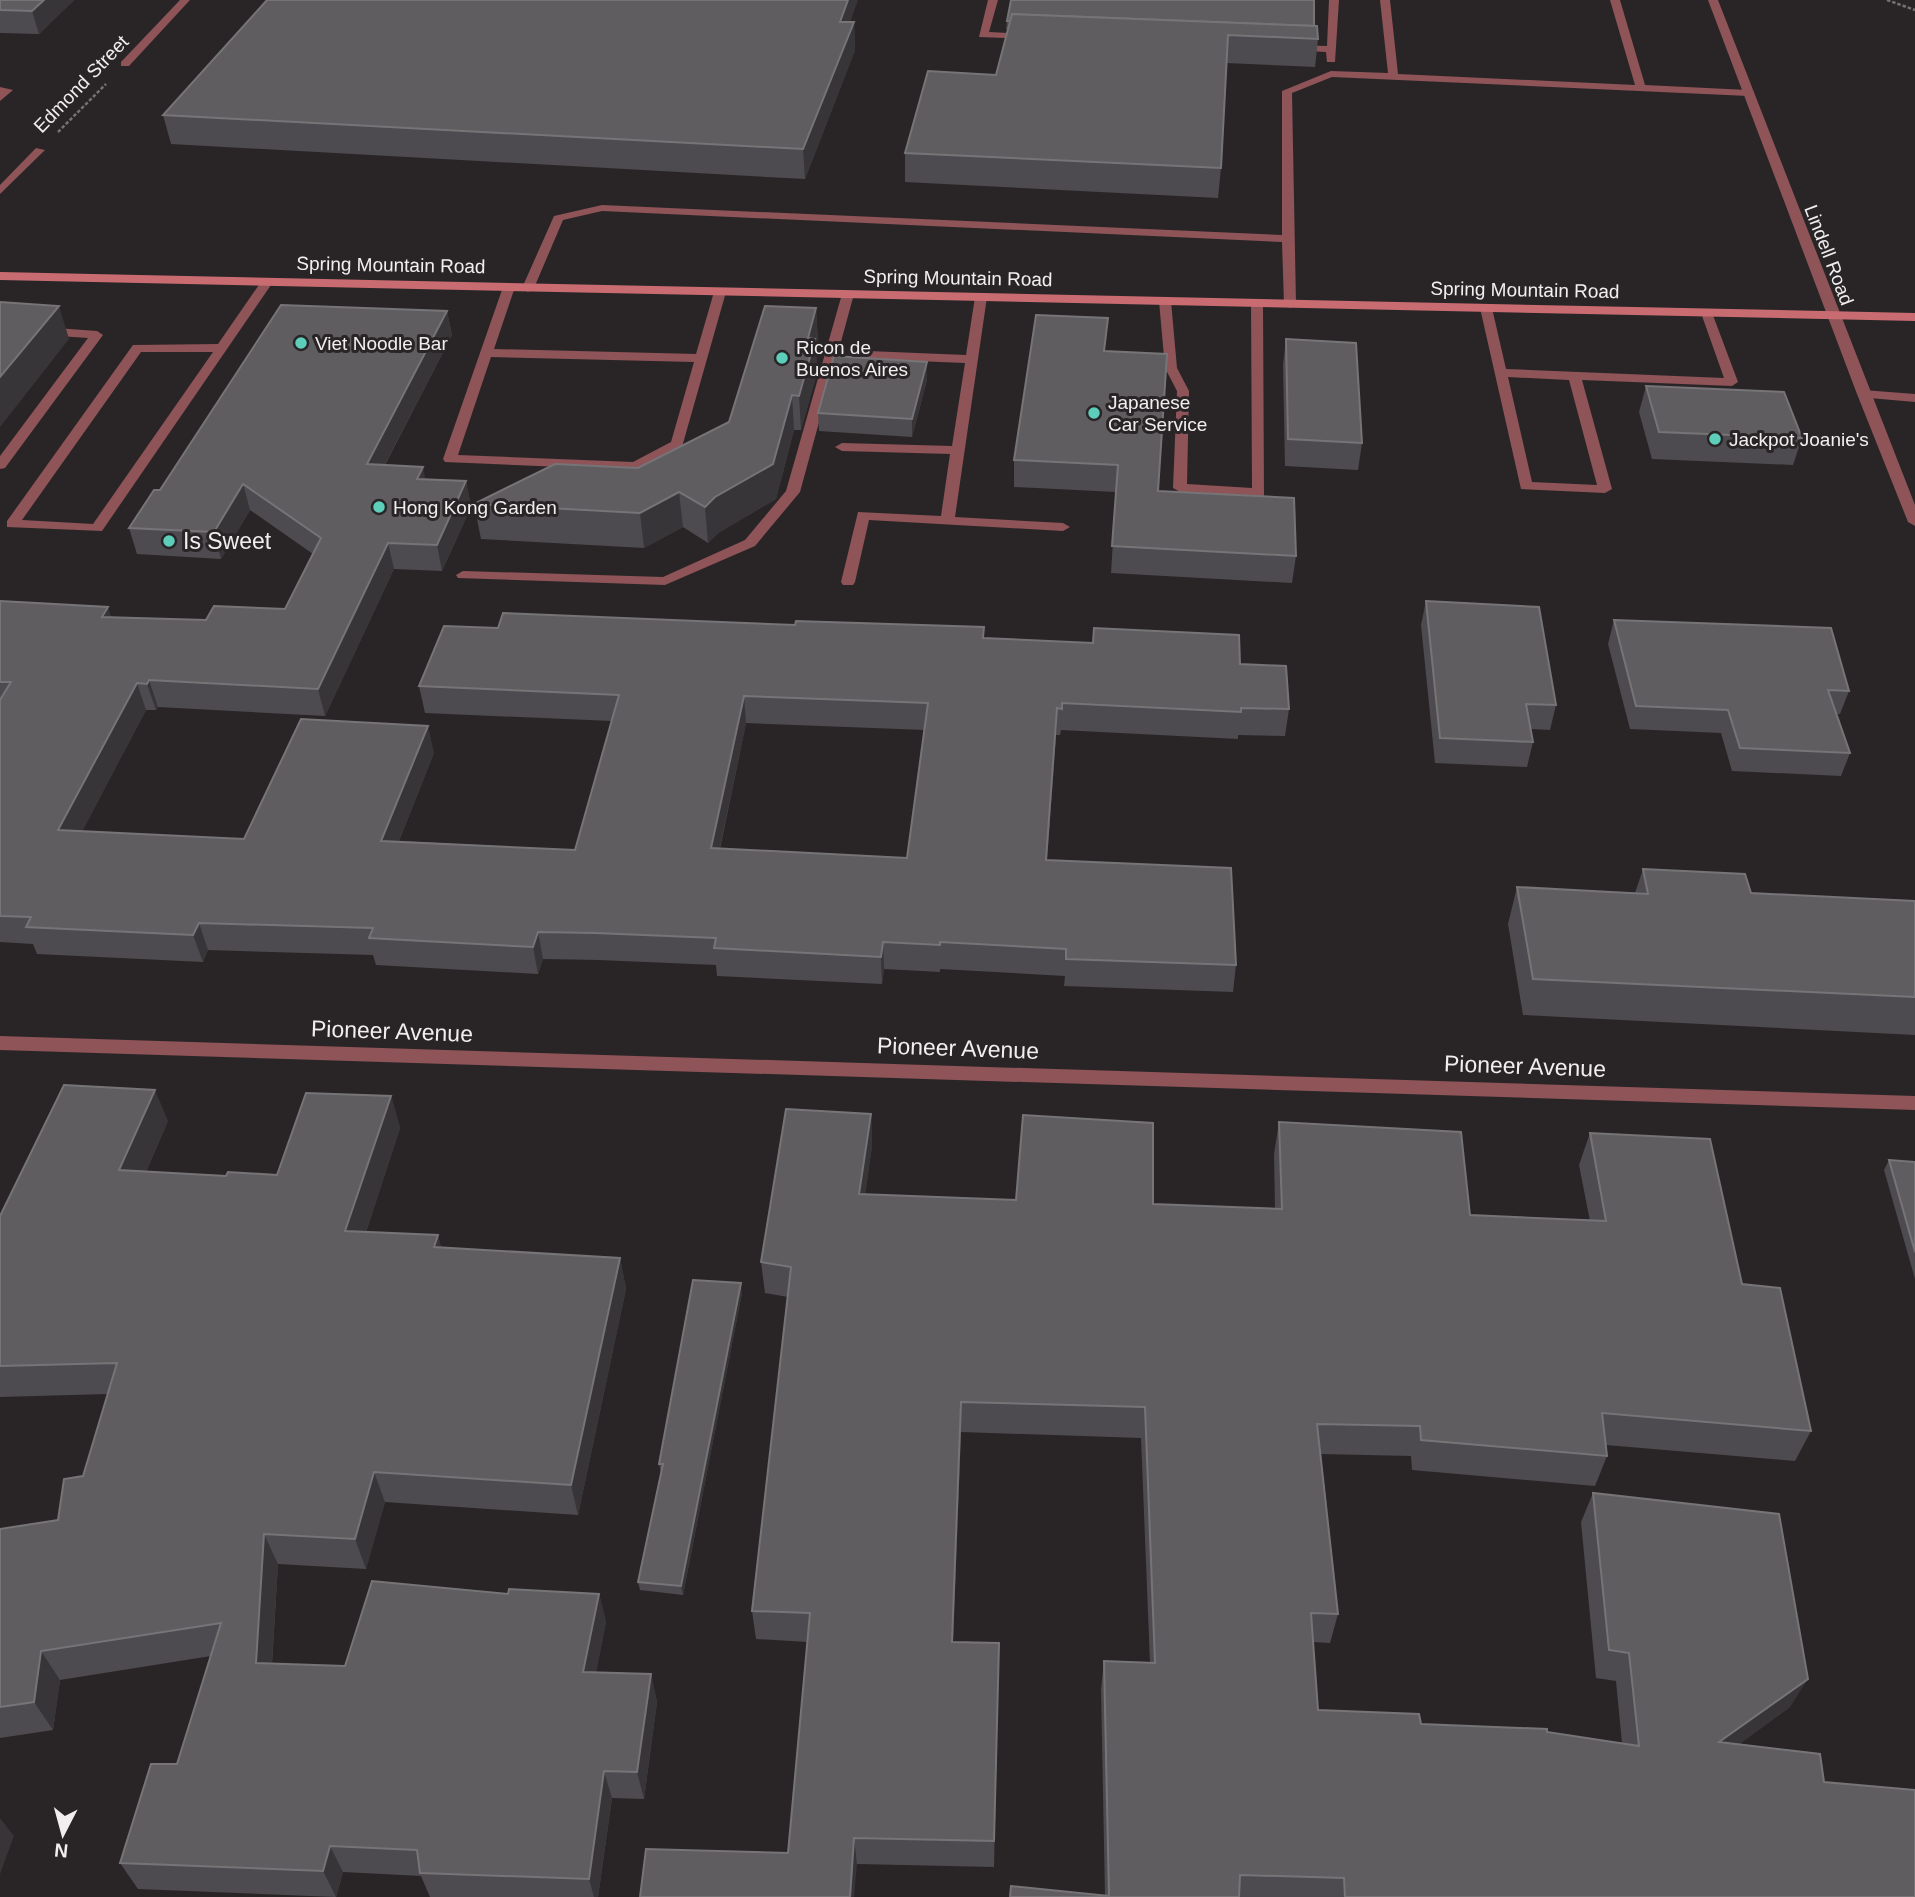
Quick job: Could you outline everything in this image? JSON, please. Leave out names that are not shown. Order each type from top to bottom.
[{"type":"main road","name":"Spring Mountain Road","points":[[0,276],[1915,317]]},
{"type":"street","name":"Edmond Street","points":[[125,64],[185,0]]},
{"type":"street","points":[[993,0],[983,35],[1039,37]]},
{"type":"street","points":[[1331,74],[1334,0]]},
{"type":"street","points":[[1385,0],[1393,76]]},
{"type":"street","points":[[1615,0],[1641,88]]},
{"type":"street","name":"Lindell Road","points":[[1713,0],[1863,394],[1915,522]]},
{"type":"street","points":[[1276,47],[1332,49]]},
{"type":"street","points":[[1290,304],[1287,91],[1331,74],[1748,93]]},
{"type":"street","points":[[0,90],[8,90],[0,98]]},
{"type":"street","name":"Edmond Street","points":[[0,191],[5,181],[40,150]]},
{"type":"street","points":[[528,288],[558,218],[602,208],[1287,239]]},
{"type":"street","points":[[221,348],[137,348],[12,524],[97,528],[267,282]]},
{"type":"street","points":[[509,287],[450,459],[635,466],[677,444],[720,292]]},
{"type":"street","points":[[463,575],[665,581],[750,543],[793,492],[848,295]]},
{"type":"street","points":[[947,521],[981,297]]},
{"type":"street","points":[[1165,301],[1171,368],[1183,391],[1180,488],[1259,494],[1257,303]]},
{"type":"street","points":[[1486,308],[1526,486],[1605,489],[1574,376]]},
{"type":"street","points":[[1501,373],[1732,382],[1707,313]]},
{"type":"street","points":[[0,328],[97,335],[0,465]]},
{"type":"street","points":[[486,353],[702,358]]},
{"type":"street","points":[[868,355],[972,359]]},
{"type":"street","points":[[1863,394],[1915,398]]},
{"type":"street","points":[[842,447],[958,450]]},
{"type":"street","points":[[848,582],[863,515],[1063,527]]},
{"type":"street","name":"Pioneer Avenue","points":[[0,1043],[1915,1102]]},
{"type":"path","points":[[1887,0],[1915,10]]},
{"type":"path","name":"Edmond Street","points":[[40,150],[125,64]]},
{"type":"building","points":[[0,0],[44,0],[32,11],[0,10]]},
{"type":"building","points":[[267,0],[848,0],[840,22],[854,22],[803,149],[163,115]]},
{"type":"building","points":[[1011,0],[1314,0],[1314,26],[1012,14],[1010,21],[1007,21]]},
{"type":"building","points":[[1012,14],[1317,26],[1318,39],[1228,35],[1221,168],[905,153],[928,71],[996,75]]},
{"type":"building","points":[[0,302],[59,306],[0,377]]},
{"type":"building","points":[[281,305],[447,311],[367,464],[423,467],[417,479],[466,481],[437,545],[388,543],[318,689],[149,680],[147,684],[137,683],[58,830],[244,839],[301,719],[428,726],[381,841],[575,850],[619,695],[419,686],[444,626],[498,628],[503,613],[795,625],[796,621],[984,627],[983,638],[1093,643],[1094,628],[1239,635],[1240,664],[1286,666],[1289,709],[1241,708],[1241,712],[1062,703],[1062,709],[1057,708],[1046,860],[1231,868],[1236,965],[1066,959],[1066,949],[940,942],[940,945],[883,942],[881,957],[714,948],[716,938],[595,933],[538,932],[533,947],[369,938],[373,928],[199,923],[193,935],[26,927],[31,917],[0,916],[0,700],[11,682],[0,682],[0,601],[108,607],[102,617],[206,620],[214,606],[285,609],[321,538],[243,484],[214,532],[129,528],[154,490],[160,490]],"holes":[[[744,696],[928,703],[907,858],[711,848]]]},
{"type":"building","points":[[765,306],[816,308],[808,338],[815,339],[799,396],[792,395],[773,464],[715,497],[705,507],[679,492],[640,513],[474,504],[555,464],[638,468],[729,422]]},
{"type":"building","points":[[1036,315],[1108,318],[1104,351],[1167,354],[1158,491],[1294,498],[1296,556],[1112,546],[1118,465],[1014,460]]},
{"type":"building","points":[[1286,339],[1356,343],[1362,443],[1288,439]]},
{"type":"building","points":[[834,356],[927,362],[912,419],[818,413]]},
{"type":"building","points":[[1646,386],[1784,392],[1802,438],[1659,432]]},
{"type":"building","points":[[1426,601],[1539,607],[1556,705],[1526,704],[1533,742],[1440,738]]},
{"type":"building","points":[[1614,620],[1831,628],[1849,691],[1828,690],[1850,753],[1740,748],[1728,710],[1636,706]]},
{"type":"building","points":[[1643,869],[1745,874],[1751,893],[1915,901],[1915,997],[1533,979],[1517,887],[1648,894]]},
{"type":"building","points":[[64,1085],[155,1090],[119,1170],[226,1176],[228,1172],[277,1175],[306,1093],[391,1096],[345,1231],[438,1235],[434,1247],[620,1258],[571,1485],[374,1472],[355,1539],[264,1534],[256,1663],[345,1666],[372,1581],[508,1594],[509,1589],[599,1594],[583,1672],[651,1674],[637,1772],[604,1771],[589,1879],[420,1873],[417,1850],[330,1846],[323,1871],[120,1863],[151,1764],[177,1764],[221,1623],[41,1651],[34,1702],[0,1707],[0,1529],[58,1520],[64,1479],[83,1476],[117,1363],[0,1366],[0,1216]]},
{"type":"building","points":[[786,1109],[871,1114],[859,1194],[1016,1200],[1023,1115],[1153,1123],[1153,1204],[1282,1209],[1279,1122],[1461,1132],[1470,1215],[1606,1221],[1590,1133],[1710,1139],[1742,1284],[1780,1288],[1811,1431],[1602,1413],[1607,1456],[1421,1440],[1420,1426],[1317,1424],[1338,1614],[1311,1613],[1318,1710],[1419,1714],[1421,1724],[1547,1729],[1547,1732],[1639,1746],[1629,1653],[1609,1650],[1593,1493],[1779,1514],[1808,1679],[1719,1742],[1820,1754],[1824,1782],[1915,1790],[1915,1897],[1345,1897],[1344,1878],[1240,1875],[1239,1897],[1010,1897],[1011,1886],[1109,1896],[1104,1661],[1155,1663],[1145,1407],[961,1402],[952,1642],[999,1643],[994,1841],[854,1838],[850,1897],[640,1897],[646,1849],[788,1853],[810,1613],[752,1611],[791,1267],[761,1262]]},
{"type":"building","points":[[1889,1160],[1915,1162],[1915,1252]]},
{"type":"building","points":[[693,1280],[741,1283],[681,1586],[638,1582],[663,1464],[659,1464]]},
{"type":"place","name":"Viet Noodle Bar","points":[[301,343]]},
{"type":"place","name":"Ricon de Buenos Aires","points":[[782,358]]},
{"type":"place","name":"Japanese Car Service","points":[[1094,413]]},
{"type":"place","name":"Jackpot Joanie's","points":[[1715,439]]},
{"type":"place","name":"Hong Kong Garden","points":[[379,507]]},
{"type":"place","name":"Is Sweet","points":[[169,541]]}]
